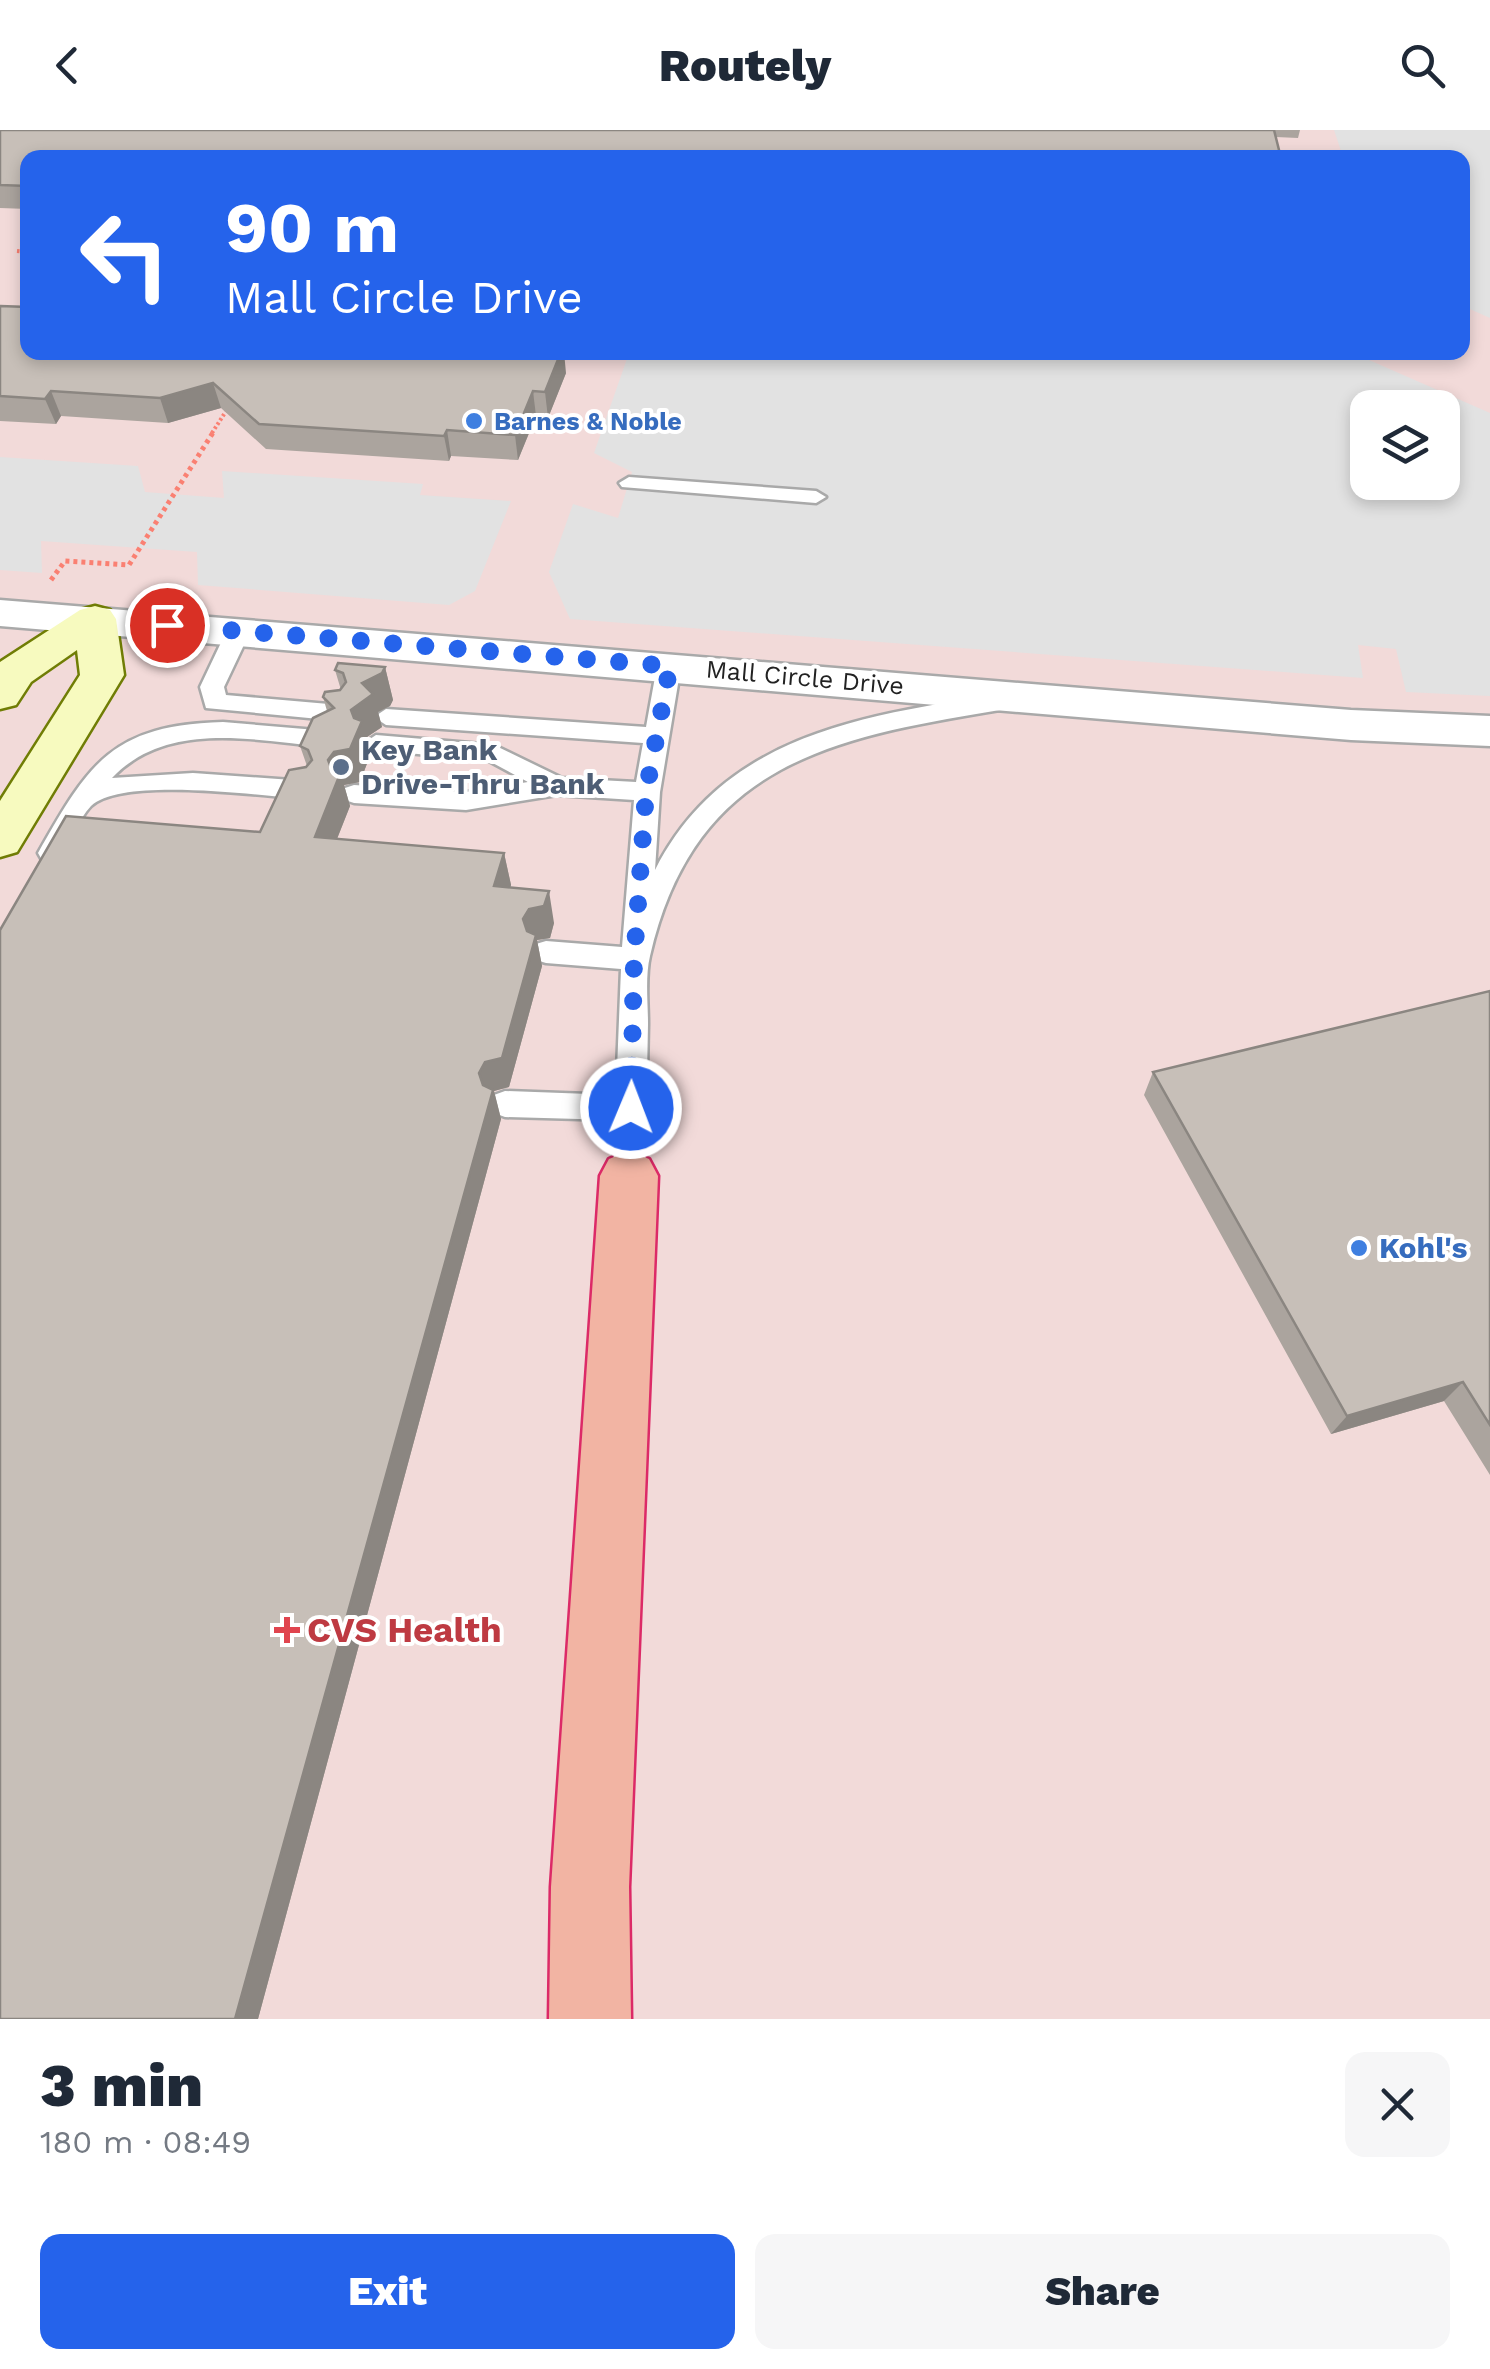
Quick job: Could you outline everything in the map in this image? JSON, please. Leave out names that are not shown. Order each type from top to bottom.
[{"type":"highway","points":[[590,2019],[590,1887],[629,1176]]},
{"type":"main road","points":[[0,696],[16,672],[95,620],[102,675],[0,840]]},
{"type":"street","name":"Mall Circle Drive","points":[[0,613],[1351,725],[1490,731]]},
{"type":"lane","points":[[629,483],[816,497]]},
{"type":"lane","points":[[238,630],[212,687],[214,702],[340,713]]},
{"type":"lane","points":[[629,1176],[634,960],[646,792],[670,666]]},
{"type":"lane","points":[[634,960],[664,878],[693,827],[760,766],[840,731],[1035,696]]},
{"type":"lane","points":[[386,717],[657,736]]},
{"type":"lane","points":[[39,874],[78,805],[125,752],[155,739],[209,732],[328,739]]},
{"type":"lane","points":[[376,742],[494,753],[556,786]]},
{"type":"lane","points":[[78,805],[102,788],[134,782],[306,790]]},
{"type":"lane","points":[[354,794],[466,801],[556,786],[646,792]]},
{"type":"lane","points":[[546,952],[634,960]]},
{"type":"lane","points":[[505,1104],[631,1108]]},
{"type":"path","points":[[45,589],[65,561],[129,565],[232,402]]},
{"type":"shaded area","points":[[0,130],[1490,130],[1490,2019],[0,2019]]},
{"type":"shaded area","points":[[1334,130],[1490,130],[1490,318],[1470,309],[1470,150],[1341,150]]},
{"type":"shaded area","points":[[627,360],[1369,360],[1437,390],[1350,390],[1350,500],[1460,500],[1460,400],[1490,413],[1490,696],[1406,692],[1396,649],[1358,645],[1363,678],[570,619],[549,572],[573,504],[618,518],[632,472],[594,453]]},
{"type":"shaded area","points":[[0,457],[138,466],[145,492],[224,498],[222,471],[423,484],[420,495],[511,501],[475,591],[449,605],[198,585],[197,552],[41,541],[42,573],[0,570]]},
{"type":"building","points":[[0,130],[1274,130],[1279,150],[20,150],[20,186],[0,185]]},
{"type":"building","points":[[0,306],[20,307],[20,360],[558,360],[545,392],[533,391],[515,435],[447,430],[444,436],[259,424],[213,383],[160,398],[51,391],[45,399],[0,396]]},
{"type":"building","points":[[338,663],[385,667],[382,673],[362,683],[373,694],[351,710],[354,718],[362,721],[350,749],[334,752],[328,760],[332,770],[340,774],[315,837],[504,853],[494,886],[549,891],[544,906],[529,909],[523,919],[527,931],[536,935],[502,1058],[485,1062],[479,1073],[483,1085],[493,1090],[235,2019],[0,2019],[0,930],[66,816],[260,832],[289,770],[306,767],[312,760],[308,750],[300,746],[313,718],[334,708],[323,697],[325,692],[340,690],[346,682],[343,673],[335,670]]},
{"type":"building","name":"Kohl's","points":[[1490,991],[1490,1425],[1463,1382],[1347,1416],[1153,1072]]},
{"type":"place","name":"Barnes & Noble","points":[[474,421]]},
{"type":"place","name":"Key Bank Drive-Thru Bank","points":[[341,767]]},
{"type":"place","name":"Kohl's","points":[[1359,1248]]},
{"type":"place","name":"CVS Health","points":[[287,1630]]},
{"type":"route","points":[[167,625],[670,666],[646,792],[634,960],[631,1108]]}]
